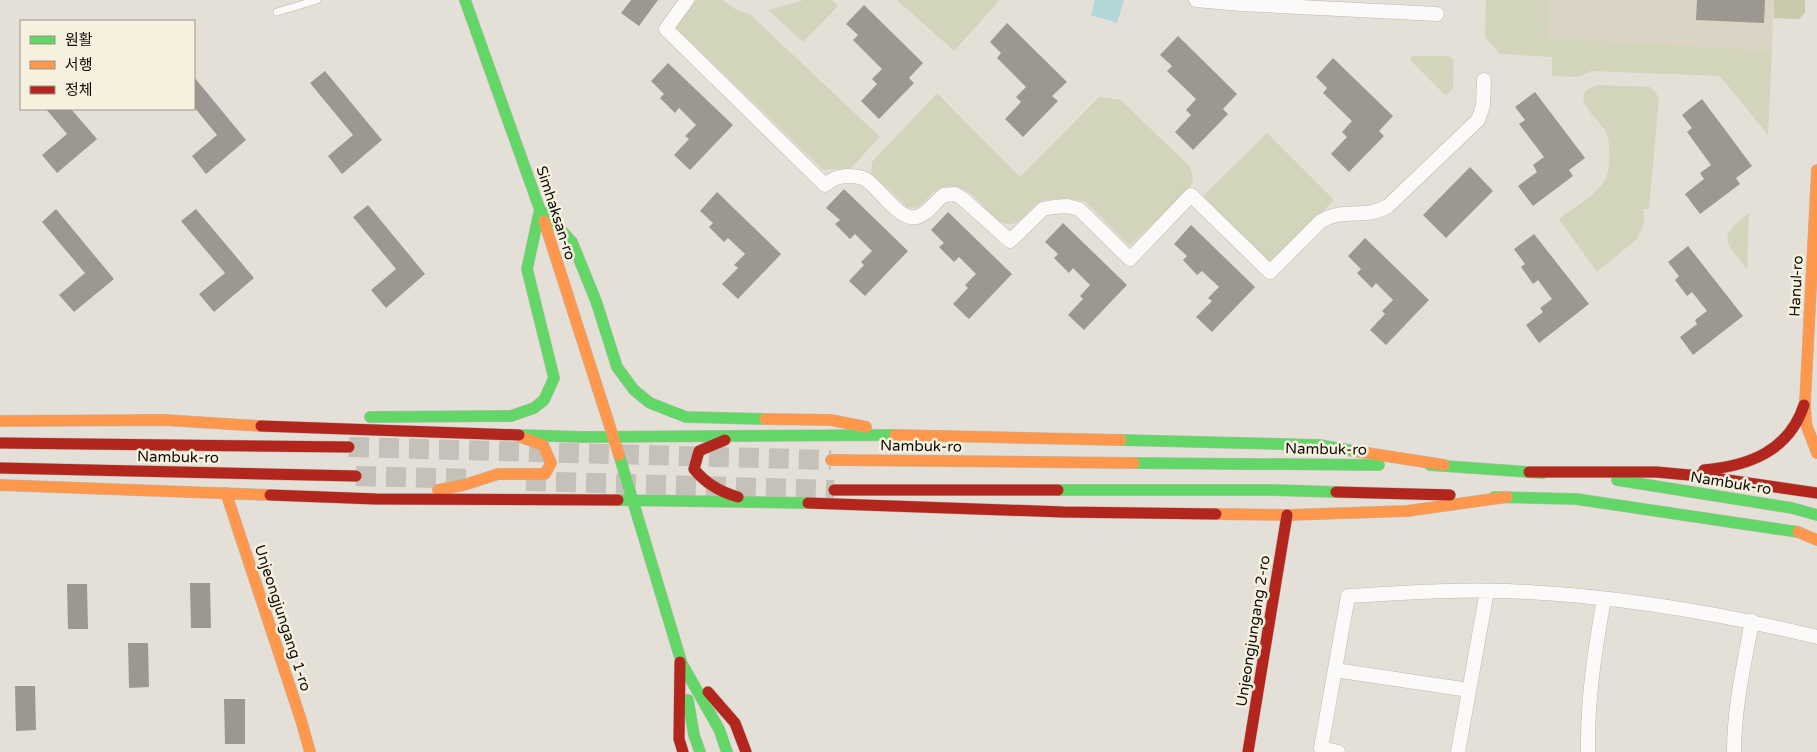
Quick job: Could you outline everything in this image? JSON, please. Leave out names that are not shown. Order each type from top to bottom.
[{"type":"main road","name":"Simhaksan-ro","points":[[465,0],[540,208],[633,500],[681,661]]},
{"type":"main road","name":"Hanul-ro","points":[[1805,403],[1817,170]]},
{"type":"main road","points":[[363,417],[511,416],[530,412],[549,393],[554,378],[527,270],[540,208]]},
{"type":"main road","points":[[540,208],[572,242],[596,301],[617,367],[634,390],[650,403],[686,417],[831,420],[913,435]]},
{"type":"main road","points":[[1805,403],[1806,424],[1817,453]]},
{"type":"main road","points":[[1529,472],[1656,472],[1726,469],[1750,462],[1769,452],[1783,440],[1797,423],[1805,403]]},
{"type":"main road","points":[[234,425],[304,417],[333,417]]},
{"type":"main road","points":[[0,421],[164,420],[234,425],[613,437],[913,435],[1319,445],[1444,465]]},
{"type":"main road","points":[[394,499],[464,485],[498,474],[545,474],[551,463],[543,446],[514,434]]},
{"type":"main road","points":[[734,436],[699,452],[694,469],[702,480],[723,493],[753,501]]},
{"type":"main road","name":"Nambuk-ro","points":[[0,443],[349,447]]},
{"type":"main road","name":"Nambuk-ro","points":[[831,460],[1444,465],[1601,478],[1792,508],[1817,515]]},
{"type":"main road","name":"Nambuk-ro","points":[[0,468],[356,476]]},
{"type":"main road","points":[[1656,472],[1700,476],[1817,493]]},
{"type":"main road","points":[[0,485],[394,499],[753,501],[1063,512],[1287,515],[1407,511],[1507,497]]},
{"type":"main road","points":[[834,490],[1272,490],[1576,499],[1798,532],[1817,540]]},
{"type":"main road","name":"Unjeongjungang 1-ro","points":[[226,493],[310,752]]},
{"type":"main road","name":"Unjeongjungang 2-ro","points":[[1248,752],[1287,515]]},
{"type":"main road","points":[[681,661],[679,739],[683,752]]},
{"type":"main road","points":[[681,661],[694,735],[700,752]]},
{"type":"main road","points":[[681,661],[720,729],[727,752]]},
{"type":"main road","points":[[681,661],[736,723],[746,752]]},
{"type":"street","points":[[687,0],[666,29],[825,185],[831,179],[842,176],[857,176],[865,179],[902,214],[910,217],[918,217],[925,213],[944,195],[955,194],[962,198],[1010,241],[1043,209],[1053,206],[1067,206],[1079,209],[1130,260],[1191,195],[1270,272],[1328,216],[1368,214],[1379,212],[1388,206],[1478,120],[1483,106],[1484,80]]},
{"type":"street","points":[[1196,0],[1437,14]]},
{"type":"street","points":[[1338,752],[1321,748],[1348,596],[1443,591],[1508,591],[1604,599],[1661,605],[1752,621],[1817,636]]},
{"type":"street","points":[[1458,752],[1487,591]]},
{"type":"street","points":[[1588,752],[1587,732],[1592,674],[1604,599]]},
{"type":"street","points":[[1734,752],[1738,700],[1752,621]]},
{"type":"street","points":[[1335,670],[1469,690]]},
{"type":"lane","points":[[277,12],[317,0]]},
{"type":"shaded area","points":[[1549,0],[1774,0],[1772,50],[1548,38]]},
{"type":"green space","points":[[696,0],[723,0],[735,9],[751,15],[880,137],[851,168],[823,170],[675,27]]},
{"type":"green space","points":[[804,0],[832,0],[838,6],[803,42],[768,10]]},
{"type":"green space","points":[[897,0],[996,0],[999,1],[954,51]]},
{"type":"green space","points":[[1486,0],[1549,0],[1548,38],[1772,50],[1768,135],[1720,76],[1591,71],[1579,77],[1552,76],[1552,57],[1500,54],[1485,37]]},
{"type":"green space","points":[[1774,0],[1805,0],[1805,13],[1799,19],[1774,18]]},
{"type":"green space","points":[[1411,56],[1449,56],[1454,61],[1453,88],[1446,96],[1411,61]]},
{"type":"green space","points":[[1598,85],[1650,87],[1659,98],[1649,209],[1643,209],[1644,223],[1637,239],[1597,272],[1559,219],[1598,189],[1606,178],[1609,155],[1608,136],[1591,114],[1584,101],[1584,95],[1588,89]]},
{"type":"green space","points":[[937,93],[1020,177],[1099,97],[1121,100],[1190,167],[1193,179],[1191,186],[1130,246],[1086,202],[1076,200],[1055,199],[1042,201],[1034,206],[1021,220],[1013,224],[1000,222],[975,197],[967,191],[957,188],[945,187],[939,189],[918,206],[913,208],[907,207],[871,173],[872,162]]},
{"type":"green space","points":[[1267,133],[1334,200],[1270,264],[1203,196]]},
{"type":"green space","points":[[1749,213],[1747,269],[1733,252],[1727,240],[1732,228]]},
{"type":"water","points":[[1095,0],[1124,0],[1117,23],[1091,15]]},
{"type":"building","points":[[631,0],[658,0],[639,26],[621,13]]},
{"type":"building","points":[[1697,0],[1765,0],[1764,23],[1696,20]]},
{"type":"building","points":[[864,5],[923,63],[909,78],[914,83],[879,119],[861,101],[877,84],[872,79],[882,69],[853,40],[858,35],[846,24]]},
{"type":"building","points":[[1007,23],[1067,82],[1052,96],[1058,101],[1023,137],[1005,119],[1021,102],[1016,97],[1026,87],[997,58],[1001,53],[990,42]]},
{"type":"building","points":[[1178,36],[1237,94],[1223,109],[1228,114],[1193,150],[1175,132],[1191,115],[1186,110],[1196,99],[1167,71],[1172,66],[1160,55]]},
{"type":"building","points":[[1333,58],[1393,116],[1379,131],[1384,136],[1349,172],[1331,154],[1347,137],[1342,132],[1352,121],[1323,93],[1327,88],[1316,77]]},
{"type":"building","points":[[668,63],[733,125],[690,170],[674,155],[689,139],[685,136],[696,125],[679,108],[675,113],[660,98],[664,94],[651,81]]},
{"type":"building","points":[[325,71],[382,140],[342,174],[328,156],[353,135],[310,83]]},
{"type":"building","points":[[195,78],[246,140],[206,174],[192,156],[217,135],[195,108]]},
{"type":"building","points":[[1535,92],[1585,158],[1569,170],[1573,176],[1533,206],[1518,186],[1537,172],[1533,165],[1544,157],[1519,124],[1525,120],[1515,107]]},
{"type":"building","points":[[1702,99],[1752,166],[1736,178],[1740,184],[1700,214],[1685,194],[1704,179],[1700,173],[1711,165],[1687,132],[1692,128],[1682,115]]},
{"type":"building","points":[[47,110],[72,110],[97,139],[57,173],[42,155],[67,134]]},
{"type":"building","points":[[1470,167],[1493,191],[1446,238],[1423,215]]},
{"type":"building","points":[[844,189],[908,251],[865,296],[849,281],[864,265],[861,262],[872,251],[855,234],[850,239],[835,224],[840,220],[826,208]]},
{"type":"building","points":[[717,192],[781,254],[738,299],[722,284],[738,268],[734,265],[745,254],[728,238],[724,242],[709,227],[713,223],[700,211]]},
{"type":"building","points":[[368,205],[425,274],[386,308],[371,290],[396,269],[353,217]]},
{"type":"building","points":[[56,209],[114,279],[74,312],[59,295],[85,273],[42,222]]},
{"type":"building","points":[[196,209],[254,278],[214,312],[199,294],[225,273],[181,221]]},
{"type":"building","points":[[948,212],[1012,274],[969,319],[953,304],[968,288],[965,285],[976,274],[959,257],[954,262],[939,247],[944,243],[931,230]]},
{"type":"building","points":[[1063,223],[1127,285],[1084,330],[1068,315],[1083,299],[1080,296],[1090,285],[1073,268],[1069,273],[1054,258],[1058,254],[1045,242]]},
{"type":"building","points":[[1191,225],[1255,287],[1212,332],[1196,317],[1212,301],[1208,298],[1219,287],[1202,271],[1197,275],[1183,260],[1187,256],[1174,244]]},
{"type":"building","points":[[1534,234],[1589,304],[1539,343],[1526,325],[1543,312],[1540,308],[1552,299],[1538,280],[1533,284],[1521,267],[1525,264],[1514,249]]},
{"type":"building","points":[[1365,238],[1429,300],[1386,345],[1370,330],[1385,314],[1382,311],[1393,300],[1376,283],[1372,288],[1357,273],[1361,269],[1348,256]]},
{"type":"building","points":[[1688,246],[1743,316],[1693,355],[1680,337],[1697,324],[1695,320],[1707,311],[1692,292],[1687,296],[1675,280],[1679,276],[1668,262]]},
{"type":"building","points":[[190,583],[210,583],[211,628],[191,628]]},
{"type":"building","points":[[67,584],[87,584],[88,629],[68,629]]},
{"type":"building","points":[[128,643],[148,643],[149,687],[129,688]]},
{"type":"building","points":[[15,686],[35,686],[36,730],[16,731]]},
{"type":"building","points":[[224,699],[245,699],[245,744],[225,744]]},
{"type":"tunnel","points":[[349,447],[831,460]]},
{"type":"tunnel","points":[[356,476],[474,479]]},
{"type":"tunnel","points":[[526,481],[834,490]]},
{"type":"traffic: fast","points":[[465,0],[544,221]]},
{"type":"traffic: fast","points":[[370,417],[511,416],[534,408],[544,400],[554,378],[527,269],[540,209]]},
{"type":"traffic: fast","points":[[545,213],[572,242],[596,301],[617,367],[634,390],[650,403],[686,417],[765,419]]},
{"type":"traffic: fast","points":[[519,435],[583,437],[895,435]]},
{"type":"traffic: fast","points":[[1121,440],[1319,445],[1354,451]]},
{"type":"traffic: fast","points":[[619,455],[682,664],[719,729],[727,752]]},
{"type":"traffic: fast","points":[[1134,463],[1379,465]]},
{"type":"traffic: fast","points":[[1430,465],[1543,473]]},
{"type":"traffic: fast","points":[[1617,480],[1792,508],[1817,515]]},
{"type":"traffic: fast","points":[[1058,490],[1272,490],[1336,492]]},
{"type":"traffic: fast","points":[[1494,497],[1576,499],[1798,532]]},
{"type":"traffic: fast","points":[[618,500],[808,503]]},
{"type":"traffic: fast","points":[[688,700],[694,735],[700,752]]},
{"type":"traffic: slow","points":[[1817,170],[1805,403],[1806,424],[1817,453]]},
{"type":"traffic: slow","points":[[544,221],[619,455]]},
{"type":"traffic: slow","points":[[765,419],[831,420],[866,427]]},
{"type":"traffic: slow","points":[[0,421],[164,420],[261,426]]},
{"type":"traffic: slow","points":[[895,435],[1121,440]]},
{"type":"traffic: slow","points":[[438,490],[464,485],[498,474],[545,474],[551,463],[543,445],[521,437]]},
{"type":"traffic: slow","points":[[1354,451],[1444,465]]},
{"type":"traffic: slow","points":[[831,460],[1134,463]]},
{"type":"traffic: slow","points":[[0,485],[270,495]]},
{"type":"traffic: slow","points":[[226,493],[310,752]]},
{"type":"traffic: slow","points":[[1216,514],[1287,515],[1407,511],[1507,497]]},
{"type":"traffic: slow","points":[[1798,532],[1817,540]]},
{"type":"traffic: jam","points":[[1704,470],[1736,465],[1751,460],[1778,445],[1797,421],[1804,405]]},
{"type":"traffic: jam","points":[[261,426],[519,435]]},
{"type":"traffic: jam","points":[[725,440],[699,451],[694,469],[714,487],[738,497]]},
{"type":"traffic: jam","points":[[0,443],[349,447]]},
{"type":"traffic: jam","points":[[0,468],[356,476]]},
{"type":"traffic: jam","points":[[1529,472],[1656,472],[1700,476],[1817,493]]},
{"type":"traffic: jam","points":[[834,490],[1058,490]]},
{"type":"traffic: jam","points":[[1336,492],[1450,495]]},
{"type":"traffic: jam","points":[[270,495],[376,499],[618,500]]},
{"type":"traffic: jam","points":[[808,503],[1063,512],[1216,514]]},
{"type":"traffic: jam","points":[[1248,752],[1287,515]]},
{"type":"traffic: jam","points":[[680,662],[679,739],[683,752]]},
{"type":"traffic: jam","points":[[708,692],[735,723],[746,752]]}]
